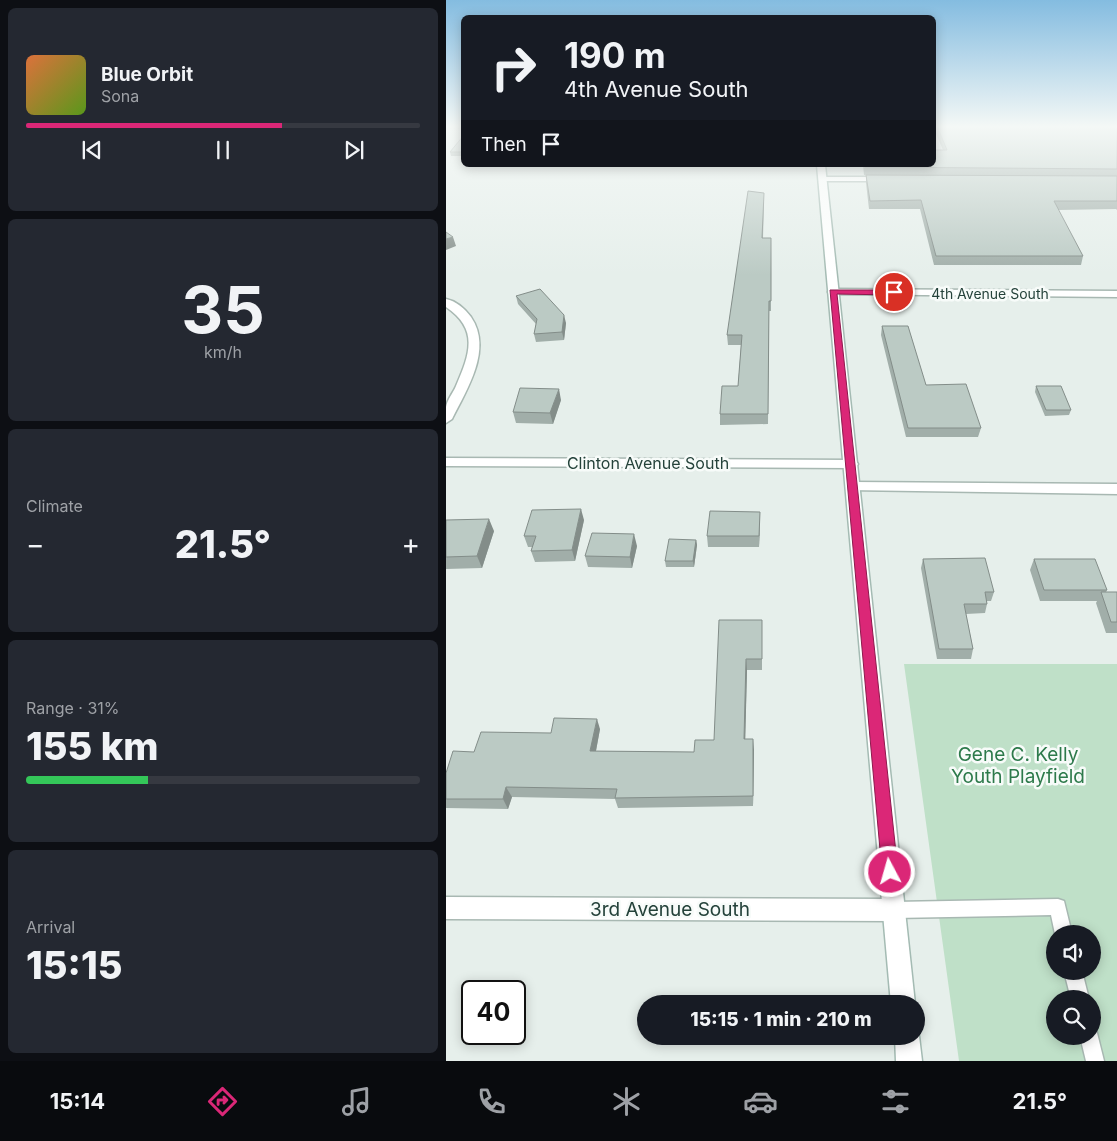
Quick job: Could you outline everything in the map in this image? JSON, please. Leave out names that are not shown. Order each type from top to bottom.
[{"type":"street","points":[[821,176],[902,995]]},
{"type":"street","points":[[856,176],[890,179]]},
{"type":"street","name":"4th Avenue South","points":[[832,292],[1117,294]]},
{"type":"street","points":[[446,302],[466,316],[474,332],[475,351],[469,371],[446,419]]},
{"type":"street","name":"Clinton Avenue South","points":[[446,462],[850,464]]},
{"type":"street","points":[[853,487],[1117,489]]},
{"type":"street","name":"3rd Avenue South","points":[[446,908],[894,910]]},
{"type":"street","points":[[907,1045],[909,1061]]},
{"type":"lane","points":[[894,910],[1058,907],[1062,925]]},
{"type":"lane","points":[[1091,1045],[1095,1061]]},
{"type":"green space","name":"Gene C. Kelly Youth Playfield","points":[[904,664],[1117,664],[1117,1061],[959,1061]]},
{"type":"building","points":[[866,176],[1117,176],[1117,201],[1054,201],[1083,256],[936,256],[921,200],[870,201]]},
{"type":"building","points":[[748,191],[764,193],[762,238],[771,238],[768,414],[720,414],[722,386],[738,386],[742,335],[727,335]]},
{"type":"building","points":[[446,232],[453,237],[446,239]]},
{"type":"building","points":[[540,289],[564,315],[562,332],[534,334],[537,319],[516,296]]},
{"type":"building","points":[[882,326],[908,326],[926,385],[966,384],[981,428],[908,428]]},
{"type":"building","points":[[1036,386],[1061,386],[1071,410],[1046,410]]},
{"type":"building","points":[[520,388],[559,389],[550,413],[513,412]]},
{"type":"building","points":[[581,509],[572,550],[531,551],[536,536],[524,536],[532,510]]},
{"type":"building","points":[[710,511],[760,512],[759,536],[707,536]]},
{"type":"building","points":[[489,519],[477,556],[446,557],[446,520]]},
{"type":"building","points":[[592,533],[634,534],[630,557],[585,556]]},
{"type":"building","points":[[669,539],[696,540],[693,561],[665,561]]},
{"type":"building","points":[[985,558],[994,592],[985,592],[987,604],[964,604],[973,649],[939,649],[923,559]]},
{"type":"building","points":[[1034,559],[1095,559],[1107,590],[1044,590]]},
{"type":"building","points":[[1101,592],[1117,592],[1117,622],[1111,622]]},
{"type":"building","points":[[719,620],[762,620],[762,659],[746,659],[744,739],[753,739],[753,796],[615,798],[617,789],[506,787],[503,799],[446,799],[446,773],[453,751],[474,752],[481,732],[551,733],[554,718],[597,719],[590,751],[694,752],[695,740],[714,740]]},
{"type":"route","points":[[890,872],[832,292],[894,292]]}]
